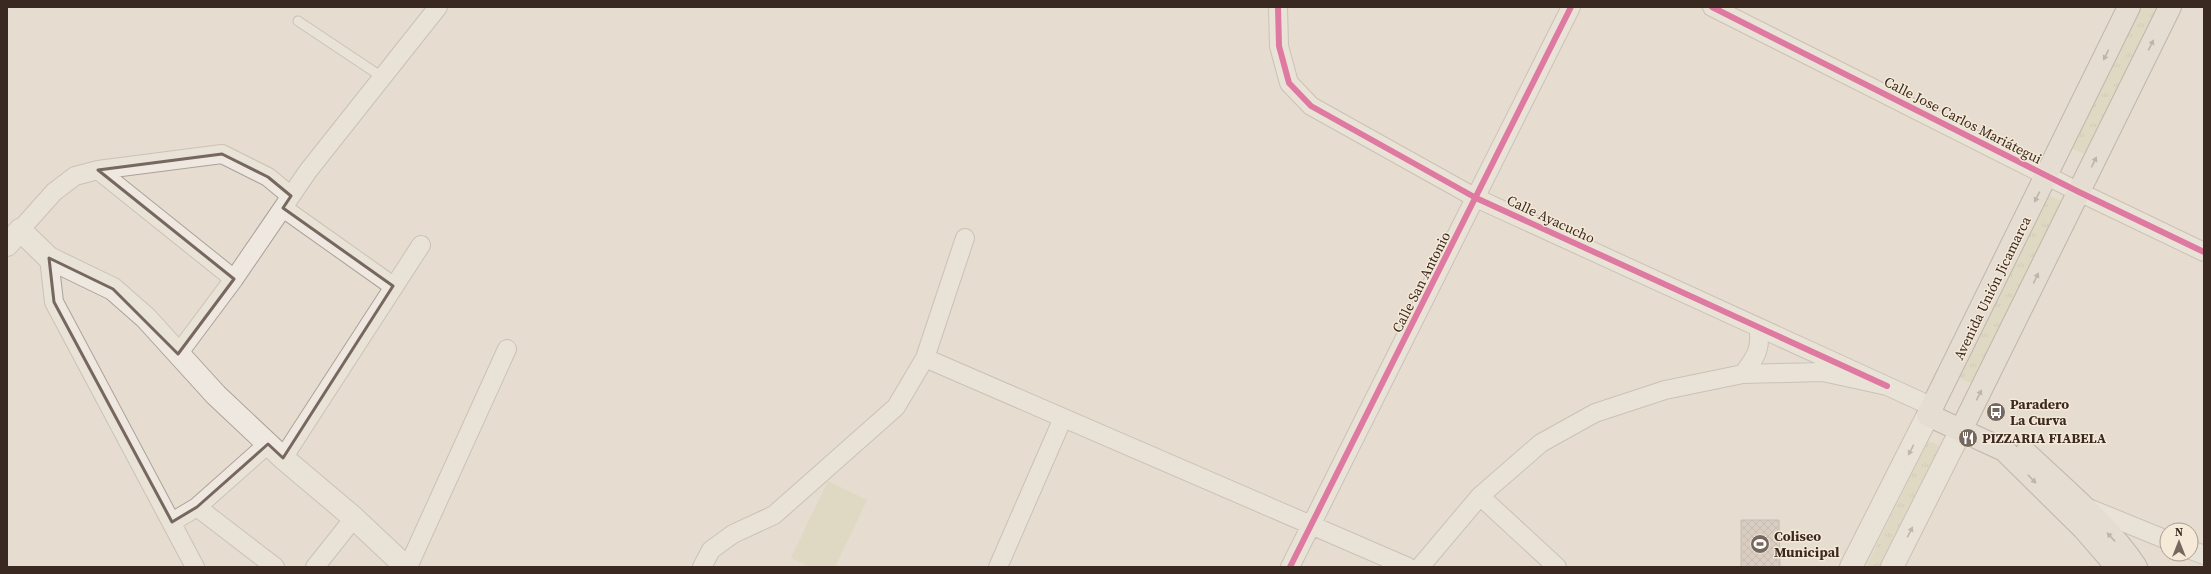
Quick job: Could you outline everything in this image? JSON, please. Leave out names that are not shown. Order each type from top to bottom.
[{"type":"main road","name":"Avenida Unión Jicamarca","points":[[1932,408],[2129,7]]},
{"type":"main road","points":[[1964,424],[2170,7]]},
{"type":"main road","points":[[1932,408],[1964,424],[2004,450],[2084,529],[2117,567]]},
{"type":"main road","points":[[1964,424],[2012,440],[2080,504],[2128,555],[2136,567]]},
{"type":"street","points":[[178,354],[234,279],[308,171],[438,7]]},
{"type":"street","name":"Calle Ayacucho","points":[[1278,7],[1279,46],[1290,83],[1311,106],[1476,198],[1887,386]]},
{"type":"street","name":"Calle San Antonio","points":[[1290,567],[1571,7]]},
{"type":"street","name":"Calle Jose Carlos Mariátegui","points":[[1712,7],[2079,192],[2204,252]]},
{"type":"street","points":[[393,286],[287,202],[268,176],[222,154],[98,170],[75,176],[54,192],[14,237],[49,258],[113,289],[146,318],[216,395],[283,458],[354,518],[407,567],[507,349]]},
{"type":"street","points":[[98,170],[234,279]]},
{"type":"street","points":[[702,567],[711,550],[733,534],[774,515],[896,407],[925,358],[964,238]]},
{"type":"street","points":[[283,458],[393,286],[421,245]]},
{"type":"street","points":[[49,258],[54,302],[195,567]]},
{"type":"street","points":[[1743,374],[1758,352],[1760,340],[1758,327]]},
{"type":"street","points":[[925,358],[1408,567]]},
{"type":"street","points":[[1420,567],[1480,496],[1540,443],[1595,414],[1665,390],[1743,374],[1823,372],[1887,386],[1932,408]]},
{"type":"street","name":"Avenida Unión Jicamarca","points":[[1851,567],[1932,408]]},
{"type":"street","points":[[998,567],[1063,418]]},
{"type":"street","points":[[1892,567],[1964,424]]},
{"type":"street","points":[[172,522],[197,507],[268,444]]},
{"type":"street","points":[[1480,496],[1557,567]]},
{"type":"street","points":[[2080,504],[2159,537]]},
{"type":"street","points":[[197,507],[275,567]]},
{"type":"street","points":[[315,567],[354,518]]},
{"type":"lane","points":[[298,21],[382,78]]},
{"type":"highlighted area","points":[[222,154],[268,177],[291,196],[283,208],[393,286],[283,458],[268,444],[197,507],[172,522],[54,302],[49,258],[113,289],[178,354],[234,279],[98,170]]},
{"type":"green space","points":[[2140,7],[2159,7],[2084,154],[2069,147]]},
{"type":"green space","points":[[2049,195],[2064,203],[1972,384],[1957,377]]},
{"type":"green space","points":[[1928,441],[1940,446],[1880,567],[1866,567]]},
{"type":"green space","points":[[828,481],[867,500],[835,567],[810,567],[791,558]]},
{"type":"building","name":"Coliseo Municipal","points":[[1741,520],[1779,520],[1780,567],[1741,567]]},
{"type":"cycle path","points":[[1278,7],[1279,46],[1289,83],[1311,106],[1476,198],[1887,386]]},
{"type":"cycle path","points":[[1290,567],[1571,7]]},
{"type":"cycle path","points":[[1712,7],[2079,192],[2204,252]]},
{"type":"place","name":"Paradero La Curva","points":[[1996,412]]},
{"type":"place","name":"PIZZARIA FIABELA","points":[[1968,438]]},
{"type":"place","name":"Coliseo Municipal","points":[[1760,544]]}]
